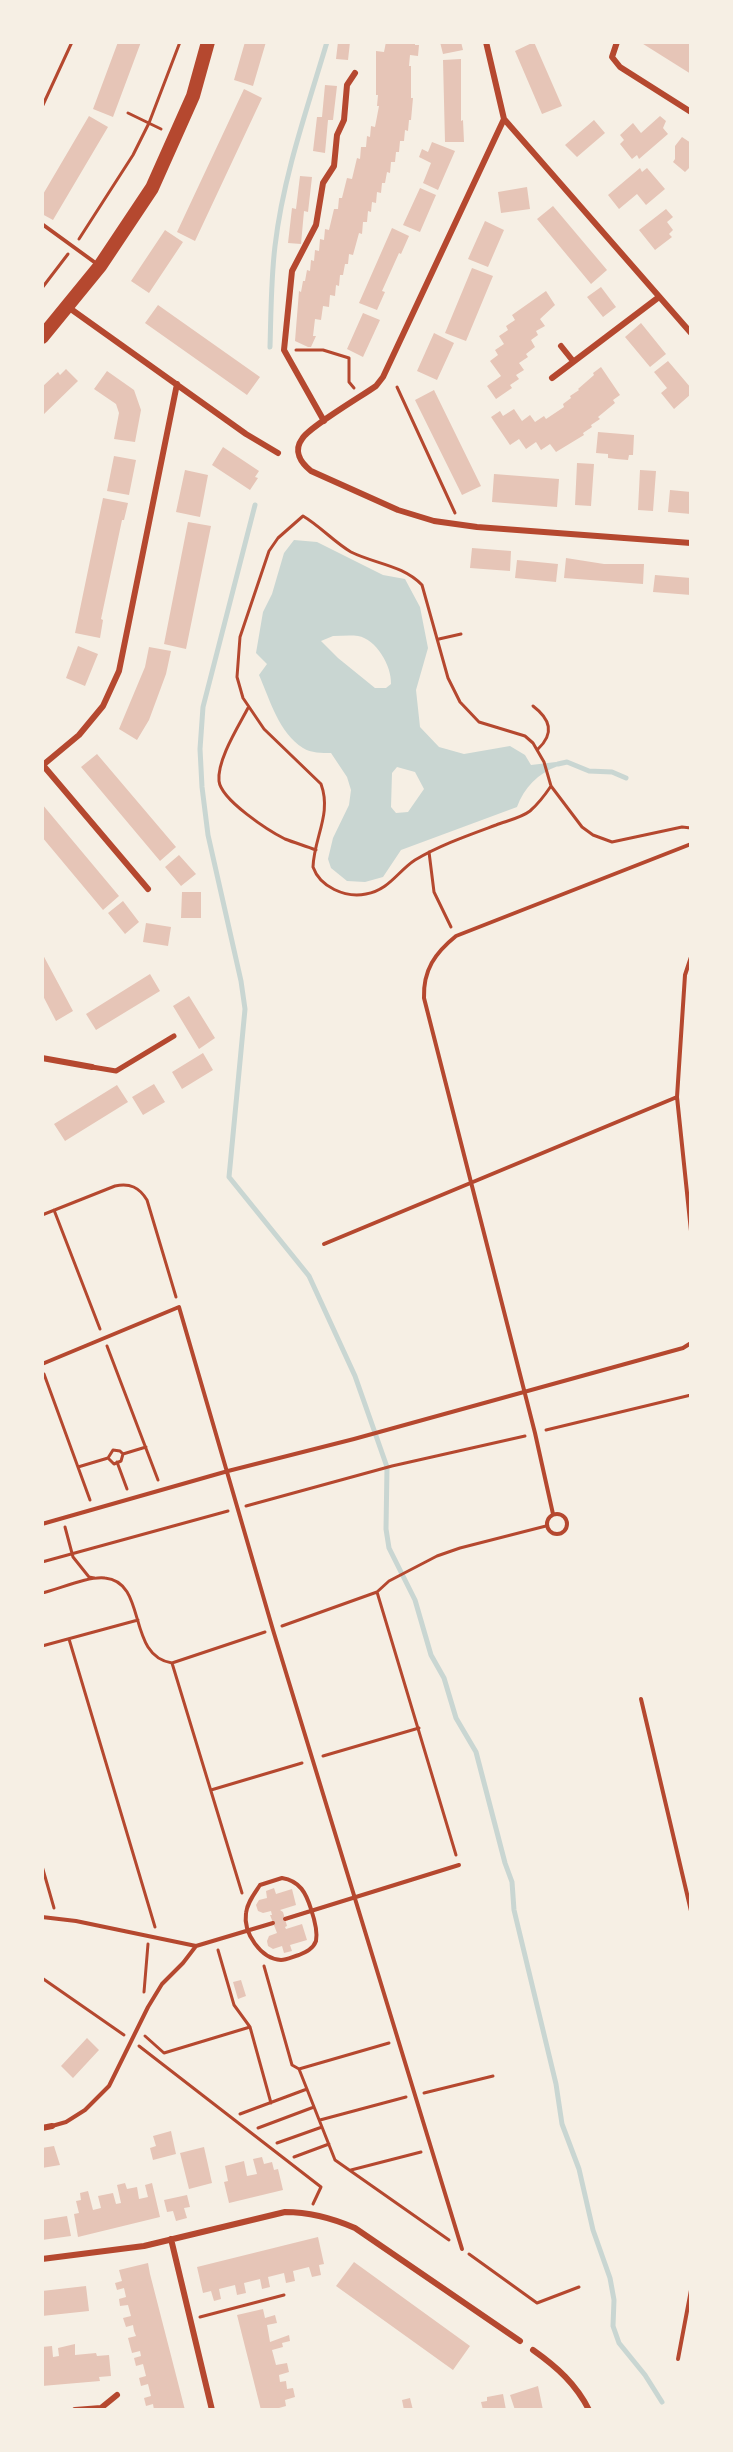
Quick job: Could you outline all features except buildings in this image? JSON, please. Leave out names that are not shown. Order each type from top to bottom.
[{"type":"highway","points":[[201,42],[201,65]]},
{"type":"highway","points":[[42,337],[100,266],[152,188],[193,96],[208,42]]},
{"type":"street","points":[[486,42],[504,119],[691,333]]},
{"type":"street","points":[[617,42],[612,57],[620,67],[691,112]]},
{"type":"street","points":[[324,421],[284,350],[292,271],[316,225],[323,183],[334,166],[337,135],[344,120],[347,85],[355,73]]},
{"type":"street","points":[[504,119],[383,378],[376,386],[302,438],[298,455],[303,465],[311,471],[348,489],[398,510],[434,521],[691,543]]},
{"type":"street","points":[[552,378],[659,297]]},
{"type":"street","points":[[68,307],[246,434],[278,453]]},
{"type":"street","points":[[561,345],[573,362]]},
{"type":"street","points":[[148,889],[42,764],[79,735],[103,706],[119,671],[177,384]]},
{"type":"street","points":[[42,1059],[116,1071],[174,1035]]},
{"type":"street","points":[[42,2128],[52,2126]]},
{"type":"street","points":[[42,2259],[144,2246],[285,2212],[309,2213],[338,2220],[355,2228],[520,2341]]},
{"type":"street","points":[[171,2239],[212,2410]]},
{"type":"street","points":[[533,2350],[571,2381],[589,2410]]},
{"type":"street","points":[[75,2410],[101,2408],[117,2395]]},
{"type":"lane","points":[[42,224],[100,266]]},
{"type":"lane","points":[[553,1514],[424,998],[426,974],[442,947],[456,936],[691,844]]},
{"type":"lane","points":[[691,957],[685,975],[677,1097],[691,1231]]},
{"type":"lane","points":[[324,1244],[677,1097]]},
{"type":"lane","points":[[42,1364],[179,1307],[273,1630],[462,2249]]},
{"type":"lane","points":[[42,1524],[228,1471],[395,1428],[683,1348],[691,1343]]},
{"type":"lane","points":[[553,1514],[562,1515],[567,1521],[566,1530],[559,1535],[551,1533],[546,1526],[553,1514]]},
{"type":"lane","points":[[641,1699],[691,1911]]},
{"type":"lane","points":[[285,1919],[459,1865]]},
{"type":"lane","points":[[282,1878],[291,1880],[304,1891],[316,1930],[315,1941],[308,1952],[282,1960],[266,1956],[255,1944],[247,1930],[246,1914],[249,1901],[260,1885],[282,1878]]},
{"type":"lane","points":[[42,1917],[196,1946],[273,1923]]},
{"type":"lane","points":[[52,2126],[66,2122],[99,2098],[109,2086],[148,2007],[162,1984],[196,1946]]},
{"type":"lane","points":[[678,2359],[691,2290]]},
{"type":"path","points":[[42,107],[72,42]]},
{"type":"path","points":[[42,288],[74,247],[133,155],[149,123],[180,42]]},
{"type":"path","points":[[128,113],[176,136]]},
{"type":"path","points":[[284,350],[323,350],[349,358],[349,382],[361,397]]},
{"type":"path","points":[[397,387],[461,525]]},
{"type":"path","points":[[551,786],[528,812],[429,852],[412,862],[392,883],[380,890],[356,895],[339,892],[324,883],[316,875],[313,867],[326,811],[325,795],[321,784],[264,729],[248,708],[237,677],[240,637],[269,551],[278,538],[303,516],[349,550],[368,560],[406,571],[414,577],[422,585],[453,690],[466,709],[479,722],[525,736],[538,749],[549,773],[551,786],[582,827],[593,835],[612,842],[682,826],[691,828]]},
{"type":"path","points":[[439,639],[461,634]]},
{"type":"path","points":[[533,705],[542,713],[549,728],[547,741],[538,749]]},
{"type":"path","points":[[248,708],[224,756],[219,782],[227,796],[255,819],[284,838],[316,850]]},
{"type":"path","points":[[429,852],[434,892],[456,936]]},
{"type":"path","points":[[42,1215],[115,1186],[124,1184],[141,1191],[147,1200],[179,1307]]},
{"type":"path","points":[[54,1210],[162,1491]]},
{"type":"path","points":[[42,1369],[94,1510]]},
{"type":"path","points":[[123,1454],[146,1447]]},
{"type":"path","points":[[78,1467],[108,1458],[113,1450],[120,1450],[123,1454]]},
{"type":"path","points":[[108,1458],[114,1464],[121,1461],[123,1454]]},
{"type":"path","points":[[117,1462],[130,1500]]},
{"type":"path","points":[[42,1563],[392,1466]]},
{"type":"path","points":[[63,1518],[73,1557],[89,1577],[96,1579]]},
{"type":"path","points":[[42,1593],[96,1579],[106,1578],[120,1584],[132,1601],[150,1653],[156,1659],[172,1663],[273,1630],[376,1592],[389,1581],[437,1556],[546,1526]]},
{"type":"path","points":[[376,1592],[459,1865]]},
{"type":"path","points":[[42,1646],[138,1620]]},
{"type":"path","points":[[69,1638],[158,1938]]},
{"type":"path","points":[[172,1663],[242,1893],[249,1901]]},
{"type":"path","points":[[42,1866],[57,1918]]},
{"type":"path","points":[[148,2007],[144,1995],[144,1972],[149,1937]]},
{"type":"path","points":[[215,1940],[234,2006],[250,2027],[271,2103]]},
{"type":"path","points":[[266,1956],[264,1967],[292,2065],[299,2069],[335,2160],[537,2303],[579,2287]]},
{"type":"path","points":[[42,1978],[132,2041],[321,2187],[309,2213]]},
{"type":"path","points":[[138,2029],[164,2053],[250,2027]]},
{"type":"path","points":[[299,2069],[399,2040]]},
{"type":"path","points":[[240,2114],[307,2089]]},
{"type":"path","points":[[258,2128],[314,2107]]},
{"type":"path","points":[[277,2143],[322,2127]]},
{"type":"path","points":[[294,2157],[329,2144]]},
{"type":"path","points":[[351,2170],[432,2149]]},
{"type":"path","points":[[190,2319],[284,2295]]},
{"type":"shaded area","points":[[294,540],[317,542],[383,575],[405,579],[420,607],[428,648],[416,690],[420,727],[439,747],[464,754],[510,746],[525,755],[531,765],[556,762],[558,766],[533,782],[517,807],[401,850],[383,877],[365,882],[347,881],[331,868],[328,859],[333,838],[349,805],[351,790],[347,777],[331,753],[306,750],[288,734],[276,715],[259,675],[267,664],[256,653],[263,612],[272,594],[284,553]],"holes":[[[333,636],[358,636],[371,642],[386,662],[391,684],[386,688],[375,688],[338,658],[321,641]],[[397,767],[415,772],[424,789],[408,812],[396,813],[391,807],[392,773]]]},
{"type":"waterway","points":[[270,347],[273,271],[279,220],[296,143],[327,42]]},
{"type":"waterway","points":[[255,505],[203,707],[200,749],[208,835],[241,981],[245,1009],[229,1177],[309,1276],[355,1376],[387,1467],[386,1529],[389,1548],[415,1600],[431,1655],[444,1678],[456,1718],[476,1752],[512,1882],[514,1910],[556,2084],[562,2124],[579,2169],[593,2230],[610,2278],[614,2300],[613,2326],[619,2343],[645,2375],[662,2402]]},
{"type":"waterway","points":[[558,764],[567,762],[589,771],[612,772],[626,778]]}]
